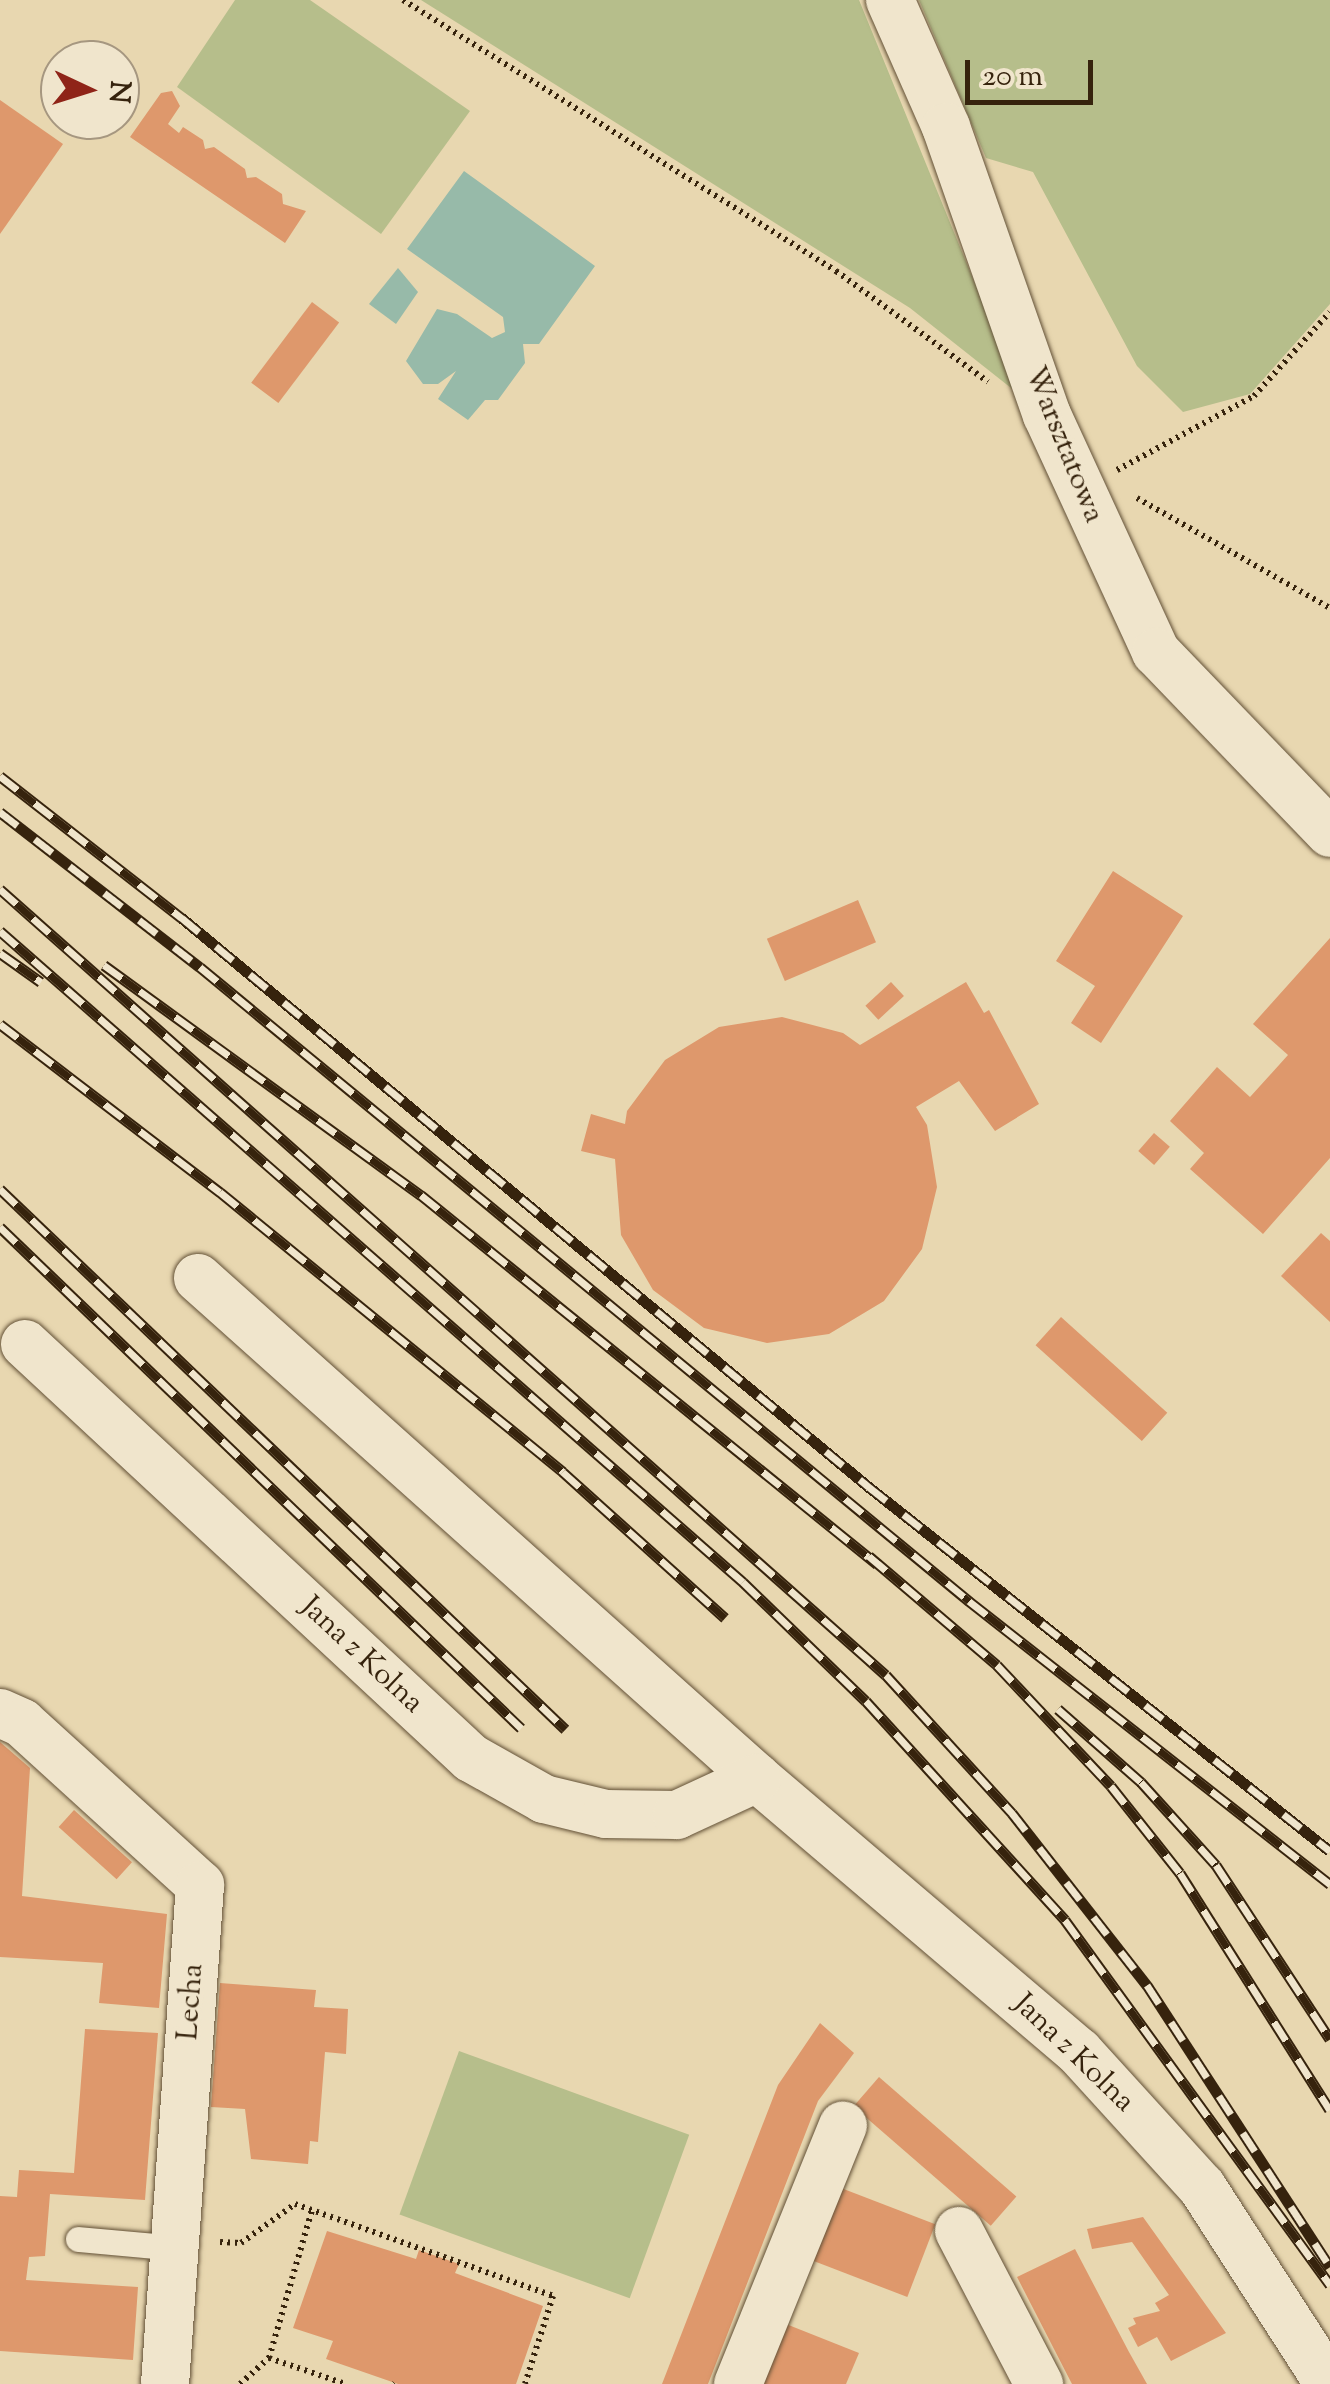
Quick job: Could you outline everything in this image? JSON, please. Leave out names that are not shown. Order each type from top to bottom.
[{"type":"street","name":"Warsztatowa","points":[[890,0],[946,127],[1047,415],[1156,652],[1330,833]]},
{"type":"street","name":"Jana z Kolna","points":[[198,1278],[758,1778],[1079,2052],[1202,2187],[1330,2384]]},
{"type":"street","name":"Jana z Kolna","points":[[26,1344],[471,1758],[544,1799],[606,1814],[678,1815],[758,1778]]},
{"type":"street","name":"Lecha","points":[[0,1713],[22,1723],[200,1885],[195,2245],[165,2384]]},
{"type":"street","points":[[738,2384],[843,2125]]},
{"type":"street","points":[[959,2231],[1039,2384]]},
{"type":"lane","points":[[78,2239],[195,2245]]},
{"type":"path","points":[[403,0],[836,271],[1022,408],[1047,415]]},
{"type":"path","points":[[1102,479],[1254,396],[1330,312]]},
{"type":"path","points":[[1118,488],[1330,608]]},
{"type":"path","points":[[195,2245],[241,2243],[295,2204],[553,2296],[525,2384]]},
{"type":"path","points":[[240,2384],[269,2358],[312,2210]]},
{"type":"path","points":[[269,2358],[346,2384]]},
{"type":"green space","points":[[235,0],[310,0],[470,111],[381,234],[177,87]]},
{"type":"green space","points":[[421,0],[859,0],[1021,396],[910,308]]},
{"type":"green space","points":[[919,0],[1330,0],[1330,304],[1250,394],[1183,412],[1137,366],[1033,172],[986,158]]},
{"type":"green space","points":[[459,2051],[689,2135],[630,2298],[399,2215]]},
{"type":"shaded area","points":[[464,171],[595,266],[539,344],[523,344],[525,363],[498,400],[485,400],[468,420],[438,399],[456,371],[438,384],[423,384],[406,361],[437,309],[457,314],[492,338],[505,332],[503,317],[407,249]]},
{"type":"shaded area","points":[[398,268],[418,292],[396,324],[369,304]]},
{"type":"building","points":[[172,91],[180,106],[168,124],[179,133],[183,127],[203,140],[205,149],[214,147],[245,169],[247,178],[256,177],[282,194],[283,204],[306,211],[285,243],[134,140],[140,140],[140,123],[161,93]]},
{"type":"building","points":[[0,100],[40,128],[40,140],[63,144],[0,234]]},
{"type":"building","points":[[312,302],[339,322],[278,403],[251,383]]},
{"type":"building","points":[[1113,871],[1183,916],[1101,1043],[1071,1023],[1095,986],[1056,961]]},
{"type":"building","points":[[858,900],[876,942],[785,981],[767,939]]},
{"type":"building","points":[[1330,938],[1330,1158],[1263,1234],[1190,1169],[1204,1153],[1170,1121],[1217,1067],[1250,1097],[1288,1055],[1253,1024]]},
{"type":"building","points":[[891,982],[904,996],[878,1020],[865,1006]]},
{"type":"building","points":[[966,982],[984,1013],[989,1010],[1039,1104],[995,1131],[959,1081],[916,1107],[927,1125],[937,1187],[922,1249],[884,1301],[829,1334],[767,1343],[704,1328],[653,1290],[621,1235],[615,1159],[581,1151],[591,1114],[625,1124],[627,1111],[665,1060],[719,1027],[782,1017],[843,1033],[860,1045]]},
{"type":"building","points":[[1154,1133],[1170,1147],[1154,1165],[1138,1151]]},
{"type":"building","points":[[1321,1233],[1330,1241],[1330,1322],[1281,1276]]},
{"type":"building","points":[[1061,1317],[1167,1413],[1142,1441],[1036,1345]]},
{"type":"building","points":[[0,1742],[30,1768],[22,1896],[167,1914],[159,2008],[99,2003],[103,1963],[0,1957]]},
{"type":"building","points":[[74,1810],[132,1862],[117,1879],[59,1827]]},
{"type":"building","points":[[220,1983],[316,1990],[314,2007],[348,2009],[346,2054],[325,2052],[318,2142],[310,2141],[308,2164],[251,2159],[245,2109],[211,2107]]},
{"type":"building","points":[[820,2023],[854,2053],[818,2101],[708,2384],[662,2384],[778,2085]]},
{"type":"building","points":[[85,2029],[158,2033],[145,2200],[50,2194],[45,2256],[29,2257],[26,2280],[138,2287],[133,2360],[0,2351],[0,2196],[17,2197],[19,2170],[74,2173]]},
{"type":"building","points":[[879,2077],[1016,2196],[991,2226],[853,2106]]},
{"type":"building","points":[[841,2188],[935,2224],[907,2297],[813,2261]]},
{"type":"building","points":[[1143,2217],[1226,2333],[1171,2361],[1157,2337],[1138,2347],[1128,2328],[1136,2324],[1133,2318],[1160,2311],[1155,2303],[1169,2295],[1132,2242],[1092,2249],[1087,2229]]},
{"type":"building","points":[[327,2231],[416,2259],[419,2250],[459,2264],[455,2273],[543,2306],[516,2384],[398,2384],[326,2359],[333,2341],[293,2328]]},
{"type":"building","points":[[1075,2249],[1147,2384],[1072,2384],[1017,2277]]},
{"type":"building","points":[[786,2324],[859,2353],[846,2384],[762,2384]]},
{"type":"railway","points":[[0,776],[182,918],[869,1487],[1330,1851]]},
{"type":"railway","points":[[0,812],[200,967],[969,1601],[1330,1884]]},
{"type":"railway","points":[[0,889],[886,1675],[1012,1813],[1147,1985],[1330,2267]]},
{"type":"railway","points":[[0,931],[743,1582],[866,1701],[1065,1920],[1330,2285]]},
{"type":"railway","points":[[0,953],[41,982]]},
{"type":"railway","points":[[104,965],[421,1195],[877,1564]]},
{"type":"railway","points":[[0,1024],[220,1192],[563,1472],[725,1618]]},
{"type":"railway","points":[[0,1189],[565,1729]]},
{"type":"railway","points":[[0,1227],[521,1728]]},
{"type":"railway","points":[[869,1556],[997,1665],[1111,1786],[1180,1873],[1330,2110]]},
{"type":"railway","points":[[1058,1709],[1141,1782],[1216,1865],[1330,2039]]}]
